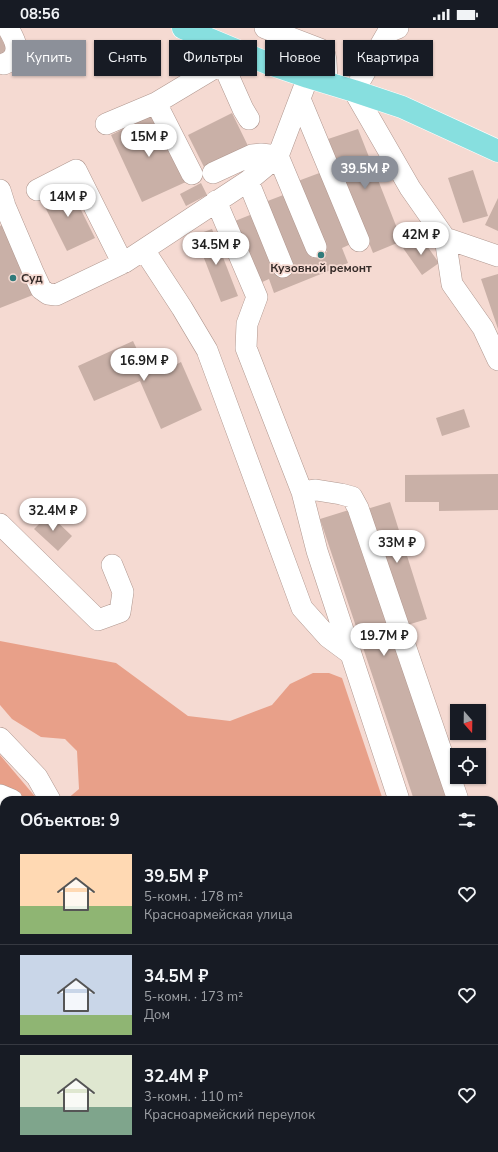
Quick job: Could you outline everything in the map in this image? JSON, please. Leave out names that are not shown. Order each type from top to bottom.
[{"type":"main road","points":[[183,28],[212,40]]},
{"type":"main road","points":[[257,59],[402,107],[498,151]]},
{"type":"street","points":[[4,64],[12,59],[16,50],[15,40],[8,28]]},
{"type":"street","points":[[0,190],[5,206],[34,274],[41,289],[48,294],[56,295],[124,262],[144,250],[248,181],[278,156],[300,99],[318,80],[326,61],[325,55],[320,49],[265,28]]},
{"type":"street","points":[[392,29],[354,91],[410,188],[445,238],[452,284],[483,328],[498,360]]},
{"type":"street","points":[[106,124],[156,103],[202,76]]},
{"type":"street","points":[[228,76],[249,119]]},
{"type":"street","points":[[300,99],[359,241]]},
{"type":"street","points":[[156,103],[192,174]]},
{"type":"street","points":[[213,174],[252,155],[261,154],[278,156]]},
{"type":"street","points":[[278,156],[316,247]]},
{"type":"street","points":[[36,190],[76,170],[118,254],[124,262]]},
{"type":"street","points":[[248,181],[283,267]]},
{"type":"street","points":[[216,201],[257,297],[247,324],[246,348],[302,492],[317,551],[398,796]]},
{"type":"street","points":[[445,238],[498,256]]},
{"type":"street","points":[[144,250],[182,308],[207,350],[302,608],[328,637],[352,654]]},
{"type":"street","points":[[302,492],[316,490],[341,494],[352,498],[358,508],[457,796]]},
{"type":"street","points":[[0,524],[98,620],[120,612],[123,592],[112,565]]},
{"type":"street","points":[[0,738],[37,777],[48,796]]},
{"type":"shaded area","points":[[0,641],[116,663],[188,716],[230,721],[272,705],[290,684],[313,673],[329,673],[342,678],[382,796],[71,796],[79,789],[77,751],[65,739],[41,737],[12,719],[0,705]]},
{"type":"shaded area","points":[[0,755],[35,796],[0,796]]},
{"type":"building","points":[[0,36],[9,54],[0,58]]},
{"type":"building","points":[[156,113],[188,181],[142,202],[111,135]]},
{"type":"building","points":[[232,113],[249,148],[205,169],[188,135]]},
{"type":"building","points":[[358,129],[402,241],[373,253],[328,139]]},
{"type":"building","points":[[473,170],[488,216],[463,223],[448,178]]},
{"type":"building","points":[[322,172],[351,244],[342,248],[348,263],[274,293],[269,279],[260,283],[235,221],[255,213],[265,202],[286,194],[312,258],[327,252],[298,181]]},
{"type":"building","points":[[201,183],[207,195],[186,206],[180,194]]},
{"type":"building","points":[[68,184],[95,238],[67,251],[40,197]]},
{"type":"building","points":[[498,198],[498,231],[485,225]]},
{"type":"building","points":[[4,224],[33,295],[0,308],[0,226]]},
{"type":"building","points":[[212,229],[238,296],[221,302],[195,235]]},
{"type":"building","points":[[420,236],[439,263],[422,275],[403,248]]},
{"type":"building","points":[[498,274],[498,329],[481,279]]},
{"type":"building","points":[[133,341],[143,362],[165,352],[171,367],[181,362],[202,410],[161,429],[140,381],[94,401],[78,366]]},
{"type":"building","points":[[464,409],[470,427],[442,436],[436,418]]},
{"type":"building","points":[[498,474],[498,510],[439,511],[439,502],[405,502],[405,475]]},
{"type":"building","points":[[390,502],[427,619],[404,626],[367,509]]},
{"type":"building","points":[[352,509],[448,796],[413,796],[320,519]]},
{"type":"building","points":[[49,514],[72,536],[58,551],[34,529]]},
{"type":"place","name":"Кузовной ремонт","points":[[321,255]]},
{"type":"place","name":"Суд","points":[[13,278]]}]
